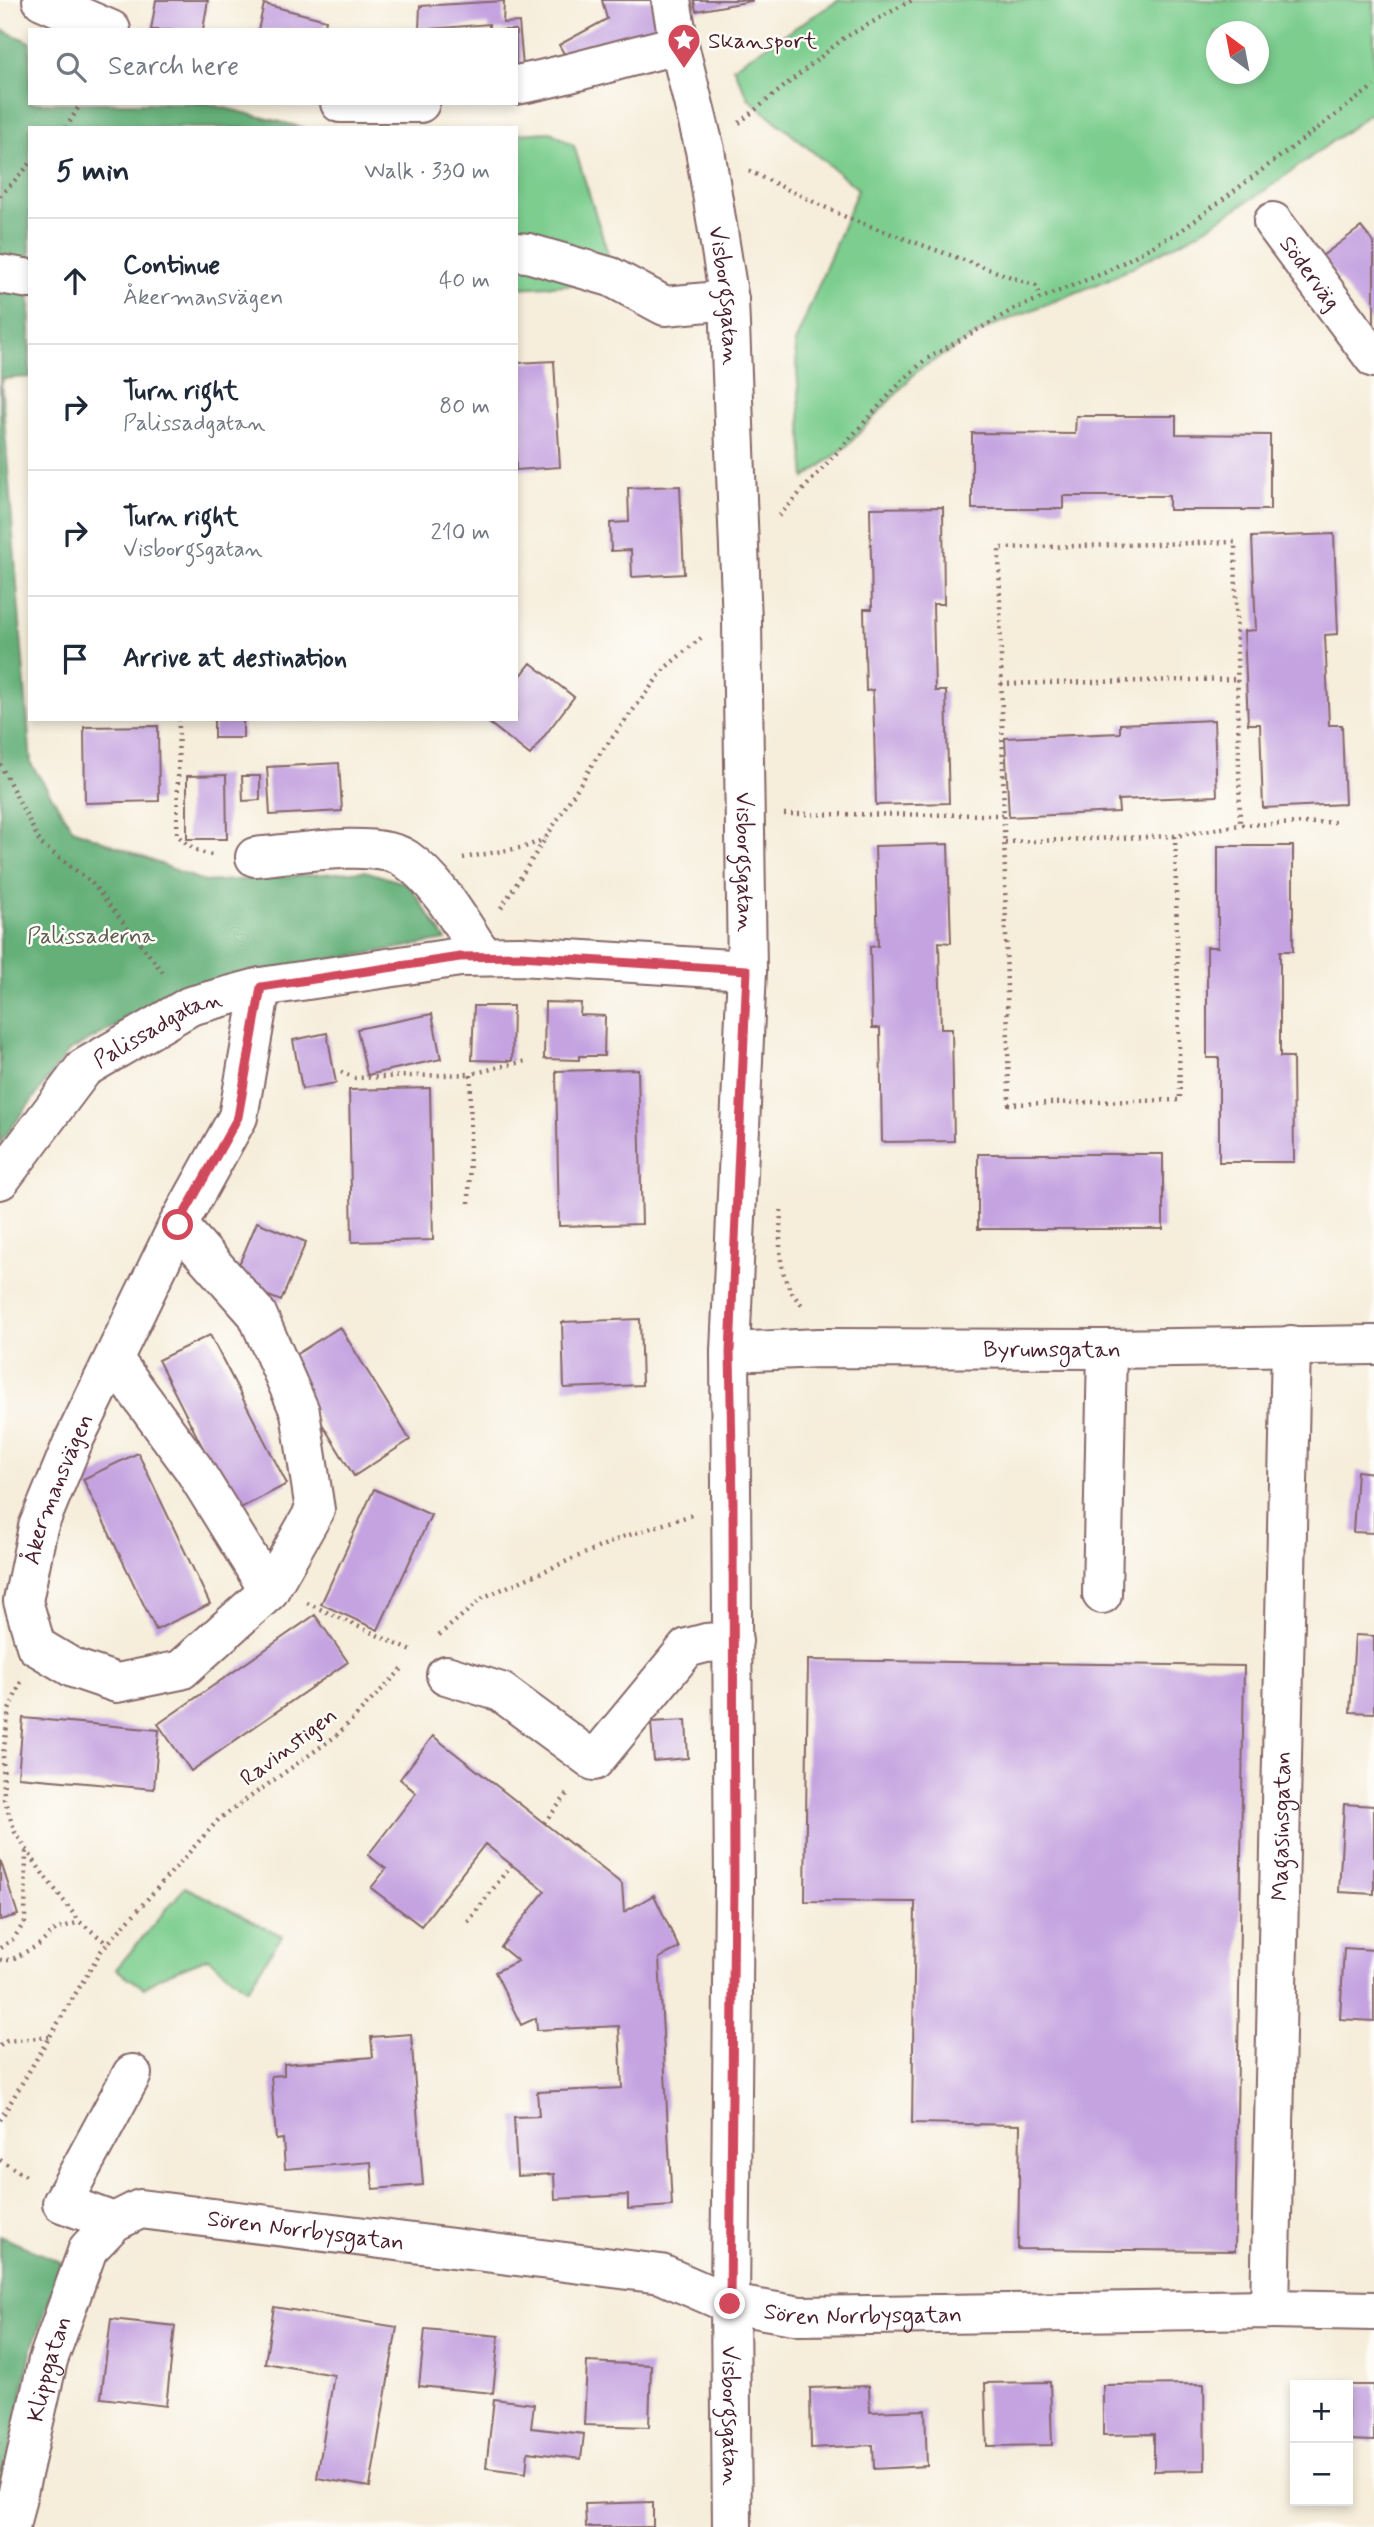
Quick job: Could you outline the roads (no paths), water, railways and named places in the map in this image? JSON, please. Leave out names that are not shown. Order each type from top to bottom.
[{"type":"street","points":[[42,0],[106,28]]},
{"type":"street","points":[[118,28],[123,0]]},
{"type":"street","name":"Visborgsgatan","points":[[671,0],[679,46],[705,150],[729,300],[742,622],[747,970],[730,1352],[734,1897],[730,2304],[732,2527]]},
{"type":"street","points":[[518,85],[562,77],[631,55],[679,46]]},
{"type":"street","name":"Söderväg","points":[[1273,222],[1374,358]]},
{"type":"street","points":[[518,252],[611,277],[665,306],[729,300]]},
{"type":"street","points":[[0,274],[28,279]]},
{"type":"street","points":[[255,857],[367,847],[404,857],[430,881],[476,946]]},
{"type":"street","name":"Palissadgatan","points":[[0,1180],[84,1068],[190,1006],[261,987],[460,957],[476,946],[520,956],[747,970]]},
{"type":"street","name":"Åkermansvägen","points":[[261,987],[238,1117],[178,1225],[73,1442],[38,1527],[23,1601],[36,1646],[73,1668],[117,1684],[181,1670],[269,1591]]},
{"type":"street","points":[[114,1360],[193,1468],[269,1591],[315,1510],[300,1412],[257,1314],[178,1225]]},
{"type":"street","name":"Magasinsgatan","points":[[1270,2309],[1292,1345]]},
{"type":"street","name":"Byrumsgatan","points":[[730,1352],[819,1348],[1107,1349],[1374,1345]]},
{"type":"street","points":[[1102,1594],[1107,1349]]},
{"type":"street","points":[[431,1664],[501,1692],[594,1761],[687,1648],[706,1643],[733,1642]]},
{"type":"street","points":[[114,2222],[62,2203],[132,2074]]},
{"type":"street","name":"Sören Norrbysgatan","points":[[114,2222],[141,2208],[661,2274],[730,2304],[800,2316],[1270,2309],[1374,2311]]},
{"type":"street","name":"Klippgatan","points":[[10,2527],[48,2360],[89,2249],[114,2222]]},
{"type":"place","name":"Skansport","points":[[684,70]]},
{"type":"park label","name":"Palissaderna","points":[[91,935]]}]
